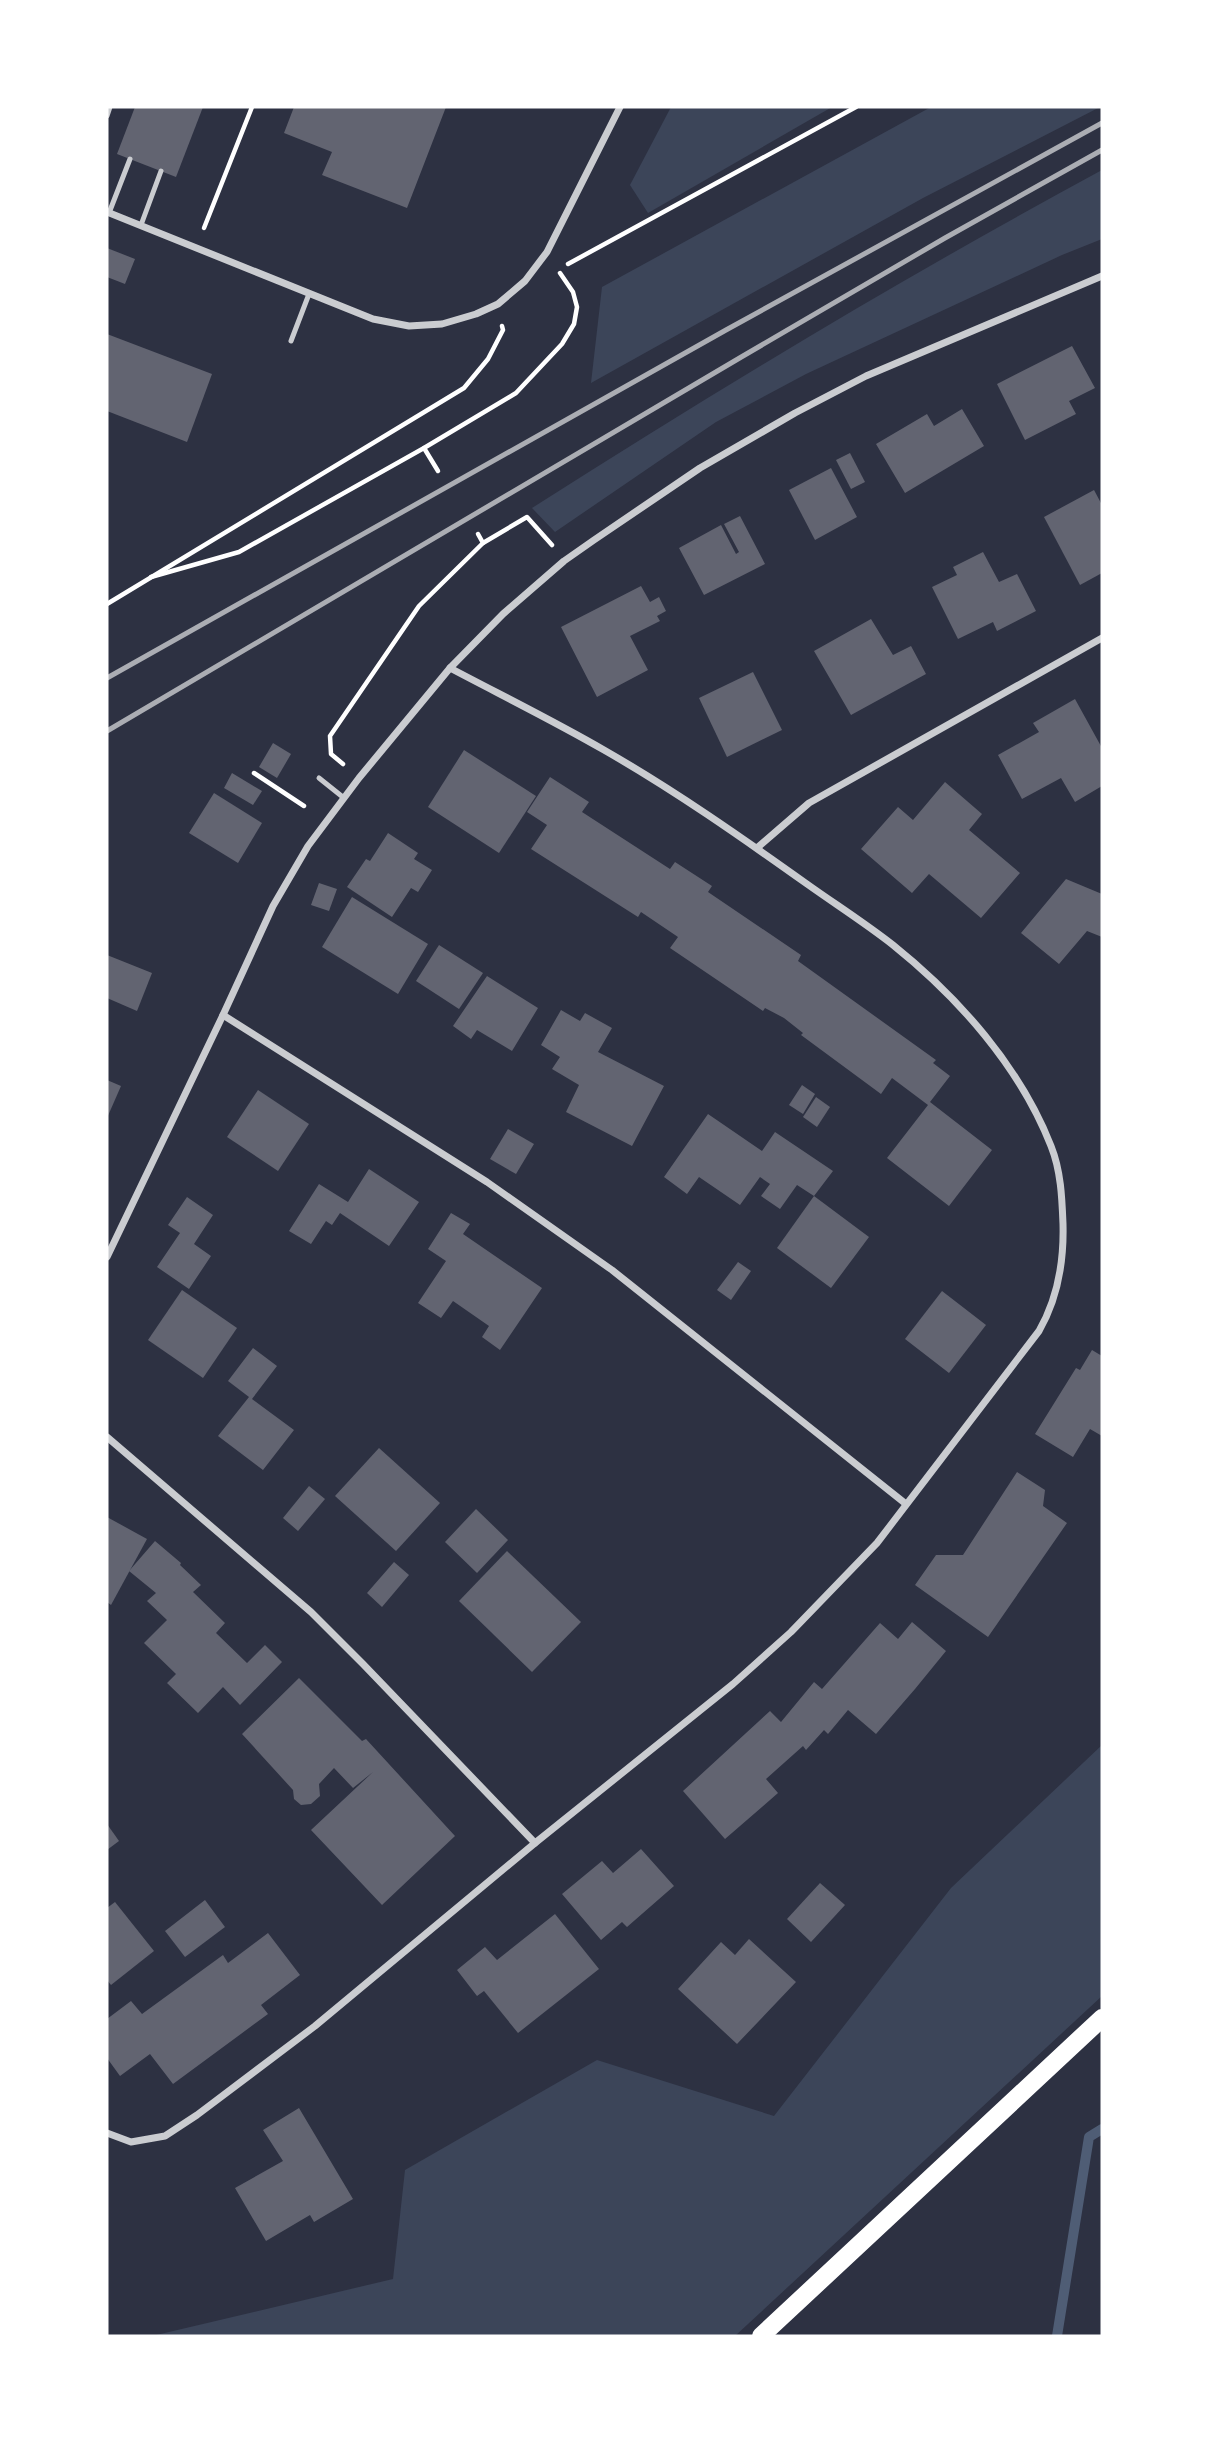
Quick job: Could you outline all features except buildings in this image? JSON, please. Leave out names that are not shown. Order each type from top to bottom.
[{"type":"main road","points":[[761,2336],[1102,2018]]},
{"type":"street","points":[[108,212],[373,319],[409,326],[442,324],[498,304],[525,281],[547,252],[620,107]]},
{"type":"street","points":[[107,1257],[272,906],[308,846],[359,778],[450,668],[503,614],[564,561],[700,468],[795,412],[866,376],[1102,276]]},
{"type":"street","points":[[757,848],[808,803],[1102,638]]},
{"type":"street","points":[[107,2133],[131,2142],[165,2136],[187,2122],[315,2026],[535,1843],[733,1684],[791,1632],[877,1543],[1039,1331],[1058,1288],[1063,1256],[1062,1196],[1052,1149],[1037,1114],[1011,1072],[972,1022],[893,946],[757,848],[604,750],[450,668]]},
{"type":"street","points":[[223,1014],[487,1182],[612,1270],[906,1504]]},
{"type":"street","points":[[107,1437],[311,1612],[535,1843]]},
{"type":"lane","points":[[107,116],[110,107]]},
{"type":"lane","points":[[108,212],[130,159]]},
{"type":"lane","points":[[141,225],[161,171]]},
{"type":"lane","points":[[291,341],[309,294]]},
{"type":"lane","points":[[319,778],[344,798]]},
{"type":"path","points":[[195,248],[252,107]]},
{"type":"path","points":[[151,577],[239,552],[516,393],[562,344],[574,324],[577,307],[573,292],[558,269],[856,107]]},
{"type":"path","points":[[107,604],[464,388],[488,359],[503,330],[498,304]]},
{"type":"path","points":[[424,448],[439,471]]},
{"type":"path","points":[[359,778],[331,754],[330,736],[419,606],[483,543],[527,517],[564,561]]},
{"type":"path","points":[[478,534],[483,543]]},
{"type":"path","points":[[254,773],[304,806]]},
{"type":"shaded area","points":[[671,107],[832,107],[648,213],[630,185]]},
{"type":"shaded area","points":[[931,107],[1100,107],[923,198],[591,383],[602,287]]},
{"type":"shaded area","points":[[1102,170],[1102,239],[806,374],[716,422],[555,532],[532,508],[814,334],[957,250]]},
{"type":"shaded area","points":[[1102,1745],[1102,1996],[735,2336],[152,2336],[393,2279],[405,2170],[597,2060],[774,2116],[951,1888]]},
{"type":"waterway","points":[[1057,2336],[1089,2137],[1102,2129]]},
{"type":"railway","points":[[107,678],[726,330],[1102,123]]},
{"type":"railway","points":[[107,731],[945,238],[1102,150]]}]
